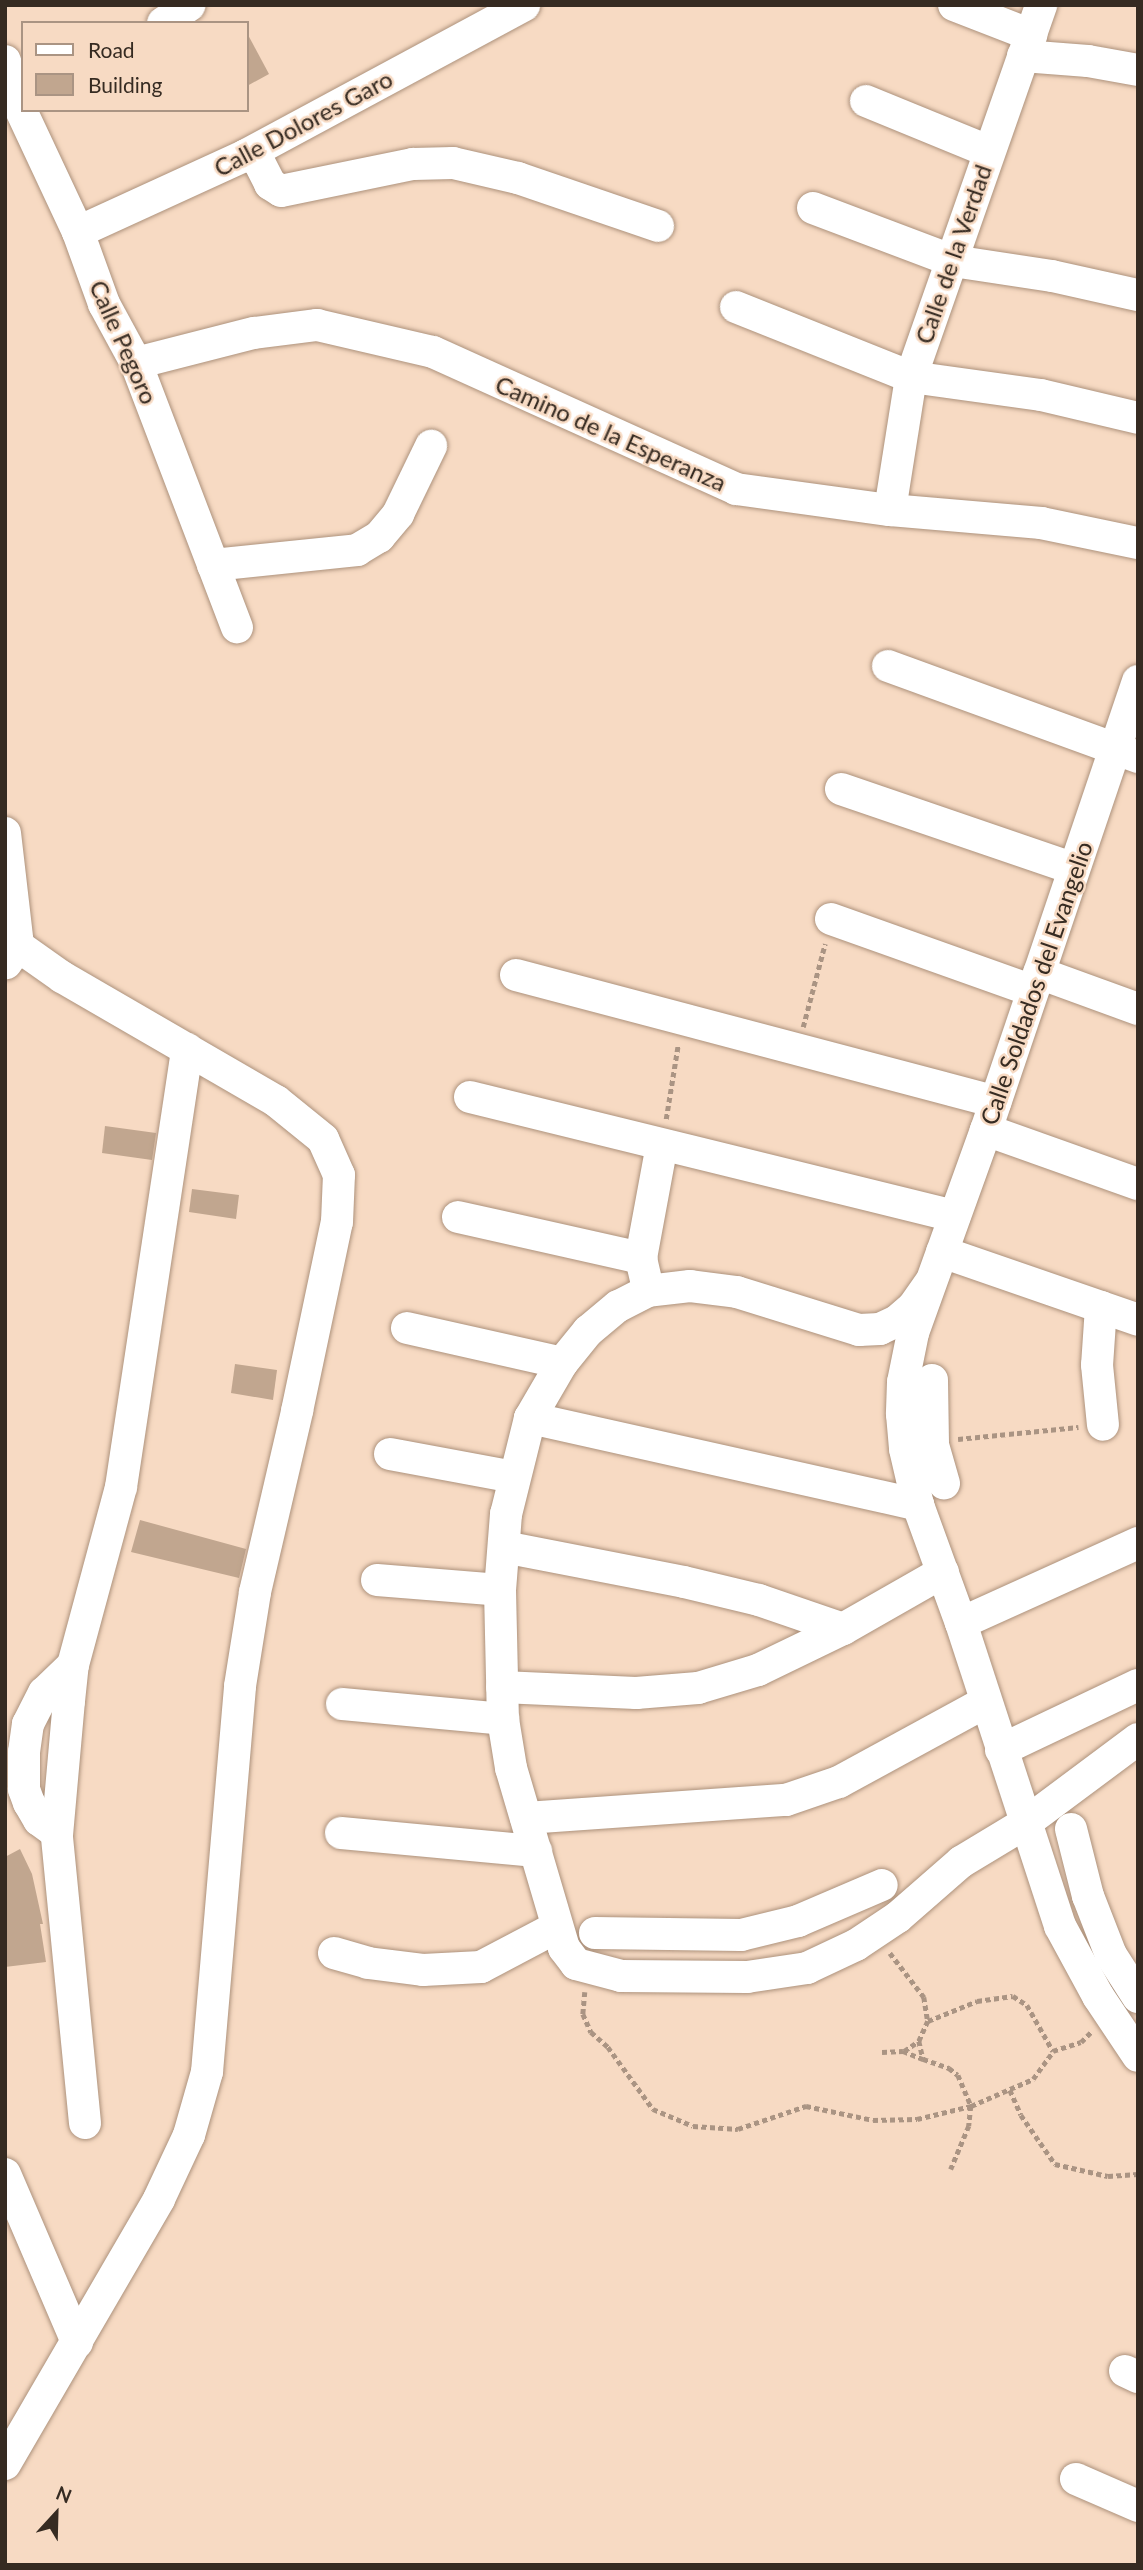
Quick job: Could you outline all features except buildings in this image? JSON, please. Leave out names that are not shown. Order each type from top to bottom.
[{"type":"street","points":[[166,21],[191,5]]},
{"type":"street","name":"Calle Dolores Garo","points":[[78,232],[246,155],[524,5]]},
{"type":"street","points":[[954,5],[1027,46],[1138,70]]},
{"type":"street","name":"Calle de la Verdad","points":[[890,510],[911,377],[1041,5]]},
{"type":"street","name":"Calle Pegoro","points":[[5,61],[21,105]]},
{"type":"street","points":[[866,101],[988,151]]},
{"type":"street","name":"Calle Pegoro","points":[[24,112],[78,232],[104,303],[136,363],[237,627]]},
{"type":"street","points":[[246,155],[258,160],[270,184],[281,191],[413,164],[453,163],[518,178],[658,226]]},
{"type":"street","points":[[813,208],[953,261],[1052,275],[1138,295]]},
{"type":"street","points":[[736,307],[911,377],[1041,395],[1138,418]]},
{"type":"street","name":"Camino de la Esperanza","points":[[136,363],[254,333],[317,326],[377,337],[433,352],[736,489],[890,510],[1041,523],[1138,543]]},
{"type":"street","points":[[213,565],[357,550],[379,537],[398,514],[431,446]]},
{"type":"street","points":[[888,666],[1126,753]]},
{"type":"street","name":"Calle Soldados del Evangelio","points":[[930,1283],[991,1116],[1074,869],[1126,753],[1138,681]]},
{"type":"street","points":[[841,789],[1074,869]]},
{"type":"street","points":[[5,833],[11,955],[62,977],[276,1101],[323,1139],[339,1175],[337,1222],[255,1592],[240,1686],[207,2071],[189,2135],[159,2199],[5,2464]]},
{"type":"street","points":[[831,919],[1036,982],[1138,1009]]},
{"type":"street","points":[[516,975],[797,1050],[991,1116],[1138,1184]]},
{"type":"street","points":[[85,2123],[57,1833],[39,1820],[24,1789],[24,1752],[28,1724],[44,1693],[73,1665],[121,1487],[187,1049]]},
{"type":"street","points":[[470,1097],[956,1216]]},
{"type":"street","points":[[648,1291],[641,1258],[662,1145]]},
{"type":"street","points":[[458,1217],[641,1258]]},
{"type":"street","points":[[942,1252],[1138,1320]]},
{"type":"street","points":[[930,1283],[913,1307],[897,1321],[880,1329],[859,1330],[737,1292],[690,1286],[648,1291],[618,1306],[588,1331],[562,1363],[530,1418],[514,1477],[500,1590],[503,1719],[510,1769],[564,1948],[576,1964],[594,1971],[621,1976],[747,1977],[807,1968],[856,1945],[878,1931],[961,1863],[1024,1824],[1130,1744],[1101,1702]]},
{"type":"street","points":[[930,1283],[913,1333],[903,1382],[919,1447],[944,1483]]},
{"type":"street","points":[[1101,1307],[1097,1365],[1103,1425]]},
{"type":"street","points":[[407,1328],[562,1363]]},
{"type":"street","points":[[932,1380],[919,1447],[918,1504],[961,1623],[1024,1824],[1060,1926],[1109,2013],[1136,2051]]},
{"type":"street","points":[[530,1418],[918,1504]]},
{"type":"street","points":[[390,1454],[514,1477]]},
{"type":"street","points":[[961,1623],[1138,1543]]},
{"type":"street","points":[[504,1547],[697,1585],[759,1600],[843,1629]]},
{"type":"street","points":[[502,1687],[636,1693],[698,1688],[758,1670],[843,1629],[943,1572]]},
{"type":"street","points":[[377,1580],[500,1590]]},
{"type":"street","points":[[1001,1750],[1138,1685]]},
{"type":"street","points":[[526,1818],[786,1800],[839,1782],[986,1702]]},
{"type":"street","points":[[342,1704],[503,1719]]},
{"type":"street","points":[[1071,1829],[1092,1908],[1111,1955],[1138,1997]]},
{"type":"street","points":[[341,1833],[536,1851]]},
{"type":"street","points":[[595,1933],[741,1935],[798,1921],[882,1885]]},
{"type":"street","points":[[334,1953],[368,1963],[424,1970],[481,1967],[557,1927]]},
{"type":"street","points":[[741,1935],[747,1977]]},
{"type":"street","points":[[5,2174],[76,2342]]},
{"type":"street","points":[[1076,2479],[1138,2506]]},
{"type":"path","points":[[797,1050],[831,919]]},
{"type":"path","points":[[662,1145],[682,1020]]},
{"type":"path","points":[[919,1447],[955,1439],[1103,1425]]},
{"type":"path","points":[[878,1931],[924,1997],[928,2021],[919,2042],[923,2059]]},
{"type":"path","points":[[594,1971],[583,1997],[583,2014],[591,2032],[608,2047],[653,2109],[693,2126],[738,2129],[806,2106],[856,2118],[892,2121],[917,2119],[971,2106],[1010,2090],[1039,2074],[1053,2051],[1081,2042],[1109,2013]]},
{"type":"path","points":[[928,2021],[977,2001],[1013,1996],[1027,2005],[1053,2051]]},
{"type":"path","points":[[903,2051],[919,2042]]},
{"type":"path","points":[[882,2052],[903,2051],[949,2068],[958,2075],[971,2106],[969,2126],[951,2169]]},
{"type":"path","points":[[1010,2090],[1021,2115],[1055,2164],[1108,2176],[1138,2174]]}]
